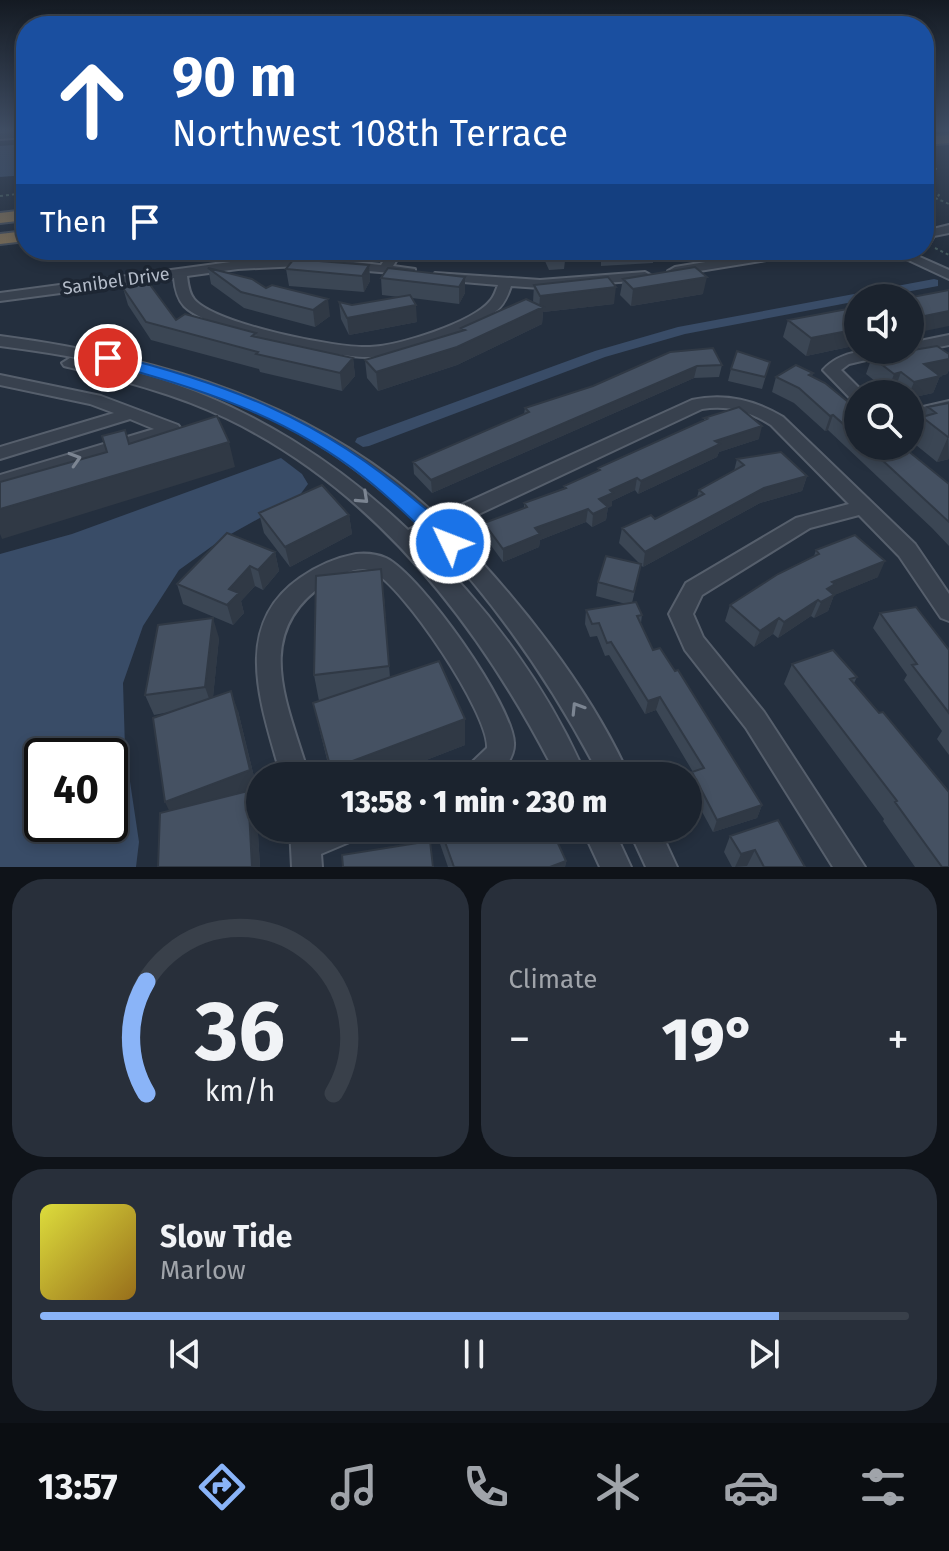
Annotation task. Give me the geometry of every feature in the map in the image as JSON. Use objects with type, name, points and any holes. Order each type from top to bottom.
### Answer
[{"type":"street","points":[[934,253],[949,267]]},
{"type":"street","points":[[385,269],[391,260]]},
{"type":"street","name":"Sanibel Drive","points":[[0,297],[274,262],[385,269],[506,282],[616,280],[741,260]]},
{"type":"street","points":[[915,260],[949,275]]},
{"type":"street","points":[[180,273],[186,298],[201,311],[248,327],[352,353],[395,349],[478,316],[492,307],[506,282]]},
{"type":"street","points":[[924,345],[949,340]]},
{"type":"street","points":[[0,341],[87,354],[150,368],[273,412],[311,445],[454,589],[507,661],[564,762]]},
{"type":"street","points":[[0,353],[75,364],[139,379],[311,445],[372,473],[482,574],[540,648],[607,762]]},
{"type":"street","points":[[844,360],[831,370],[844,383]]},
{"type":"street","points":[[0,380],[95,400],[172,429],[0,482]]},
{"type":"street","points":[[407,539],[698,404],[717,401],[737,403],[758,409],[777,421],[907,550],[949,612]]},
{"type":"street","points":[[924,412],[949,406]]},
{"type":"street","points":[[0,453],[130,414]]},
{"type":"street","points":[[850,867],[755,720],[693,643],[681,614],[694,589],[803,523],[863,507]]},
{"type":"street","points":[[291,762],[267,671],[267,645],[274,619],[291,597],[317,577],[343,565],[364,561],[381,565],[395,575],[460,660],[493,715],[501,744],[494,762]]},
{"type":"street","points":[[604,842],[616,867]]},
{"type":"street","points":[[650,842],[662,867]]},
{"type":"path","points":[[934,190],[939,195],[936,198],[949,204]]},
{"type":"water","points":[[0,170],[16,170],[16,176],[0,177]]},
{"type":"water","points":[[281,458],[302,474],[308,484],[299,496],[222,539],[179,570],[143,626],[123,683],[125,738],[24,738],[24,842],[128,842],[128,768],[139,842],[136,867],[0,867],[0,554],[72,534]]},
{"type":"building","points":[[293,260],[369,265],[362,276],[286,269]]},
{"type":"building","points":[[695,267],[707,277],[633,289],[623,279]]},
{"type":"building","points":[[208,268],[252,279],[266,288],[272,285],[328,299],[313,310],[241,292]]},
{"type":"building","points":[[388,268],[465,277],[459,287],[381,278]]},
{"type":"building","points":[[608,277],[616,287],[540,296],[534,285]]},
{"type":"building","points":[[148,282],[176,320],[185,314],[256,333],[252,336],[353,358],[340,373],[256,354],[258,352],[146,322],[123,288]]},
{"type":"building","points":[[949,290],[949,311],[924,316],[924,295]]},
{"type":"building","points":[[410,295],[416,305],[347,318],[339,302],[352,305]]},
{"type":"building","points":[[526,299],[543,307],[457,347],[376,372],[365,360],[465,330],[461,328]]},
{"type":"building","points":[[844,310],[844,332],[811,338],[788,320]]},
{"type":"building","points":[[937,346],[949,354],[949,359],[924,364],[924,348]]},
{"type":"building","points":[[713,348],[722,365],[697,366],[431,480],[413,462],[529,412],[525,408],[593,386],[670,352]]},
{"type":"building","points":[[737,351],[770,362],[765,377],[731,369]]},
{"type":"building","points":[[881,364],[924,364],[940,376],[911,380],[901,372],[894,374]]},
{"type":"building","points":[[796,365],[813,373],[809,375],[844,399],[844,425],[799,388],[776,377]]},
{"type":"building","points":[[949,403],[949,437],[924,419],[936,413],[928,407]]},
{"type":"building","points":[[739,407],[762,426],[715,441],[720,444],[641,481],[637,478],[610,490],[613,493],[599,499],[608,507],[593,514],[588,509],[535,528],[540,534],[503,549],[484,523],[527,507],[524,503],[566,488],[564,486],[600,470],[598,468],[707,419],[704,418]]},
{"type":"building","points":[[217,416],[229,442],[0,509],[0,482],[107,452],[102,436],[125,430],[129,444]]},
{"type":"building","points":[[781,452],[807,476],[764,488],[645,552],[622,528],[651,515],[655,519],[704,494],[699,490],[744,465],[737,459]]},
{"type":"building","points":[[882,460],[919,460],[949,484],[949,522]]},
{"type":"building","points":[[322,485],[349,515],[285,547],[259,513]]},
{"type":"building","points":[[227,533],[275,552],[258,570],[250,566],[229,589],[239,593],[227,605],[177,584]]},
{"type":"building","points":[[855,535],[885,561],[832,582],[835,584],[827,589],[834,595],[821,602],[818,600],[784,622],[779,618],[760,631],[730,605],[778,574],[819,554],[816,550]]},
{"type":"building","points":[[606,556],[641,564],[634,592],[598,582]]},
{"type":"building","points":[[381,569],[389,666],[314,675],[316,576]]},
{"type":"building","points":[[636,602],[642,615],[637,616],[653,650],[660,648],[675,671],[678,670],[762,805],[717,820],[702,791],[702,762],[660,697],[648,701],[611,642],[607,643],[599,623],[592,624],[586,610]]},
{"type":"building","points":[[916,607],[949,650],[949,713],[912,665],[917,664],[880,613]]},
{"type":"building","points":[[213,618],[205,687],[145,695],[158,625]]},
{"type":"building","points":[[833,650],[857,677],[850,679],[879,713],[883,712],[949,792],[949,867],[942,867],[897,801],[792,664]]},
{"type":"building","points":[[439,661],[465,719],[350,762],[329,762],[313,703]]},
{"type":"building","points":[[231,691],[248,762],[246,772],[165,802],[153,718]]},
{"type":"building","points":[[246,792],[246,842],[251,842],[252,867],[158,867],[160,813]]},
{"type":"building","points":[[778,820],[805,867],[764,867],[755,850],[741,854],[730,836]]},
{"type":"building","points":[[430,842],[433,867],[343,867],[342,855]]},
{"type":"building","points":[[445,842],[557,842],[566,861],[550,867],[454,867]]},
{"type":"waterway","points":[[363,442],[600,354],[683,330],[934,283]]},
{"type":"route","points":[[108,358],[210,387],[273,412],[372,473],[450,543]]}]
